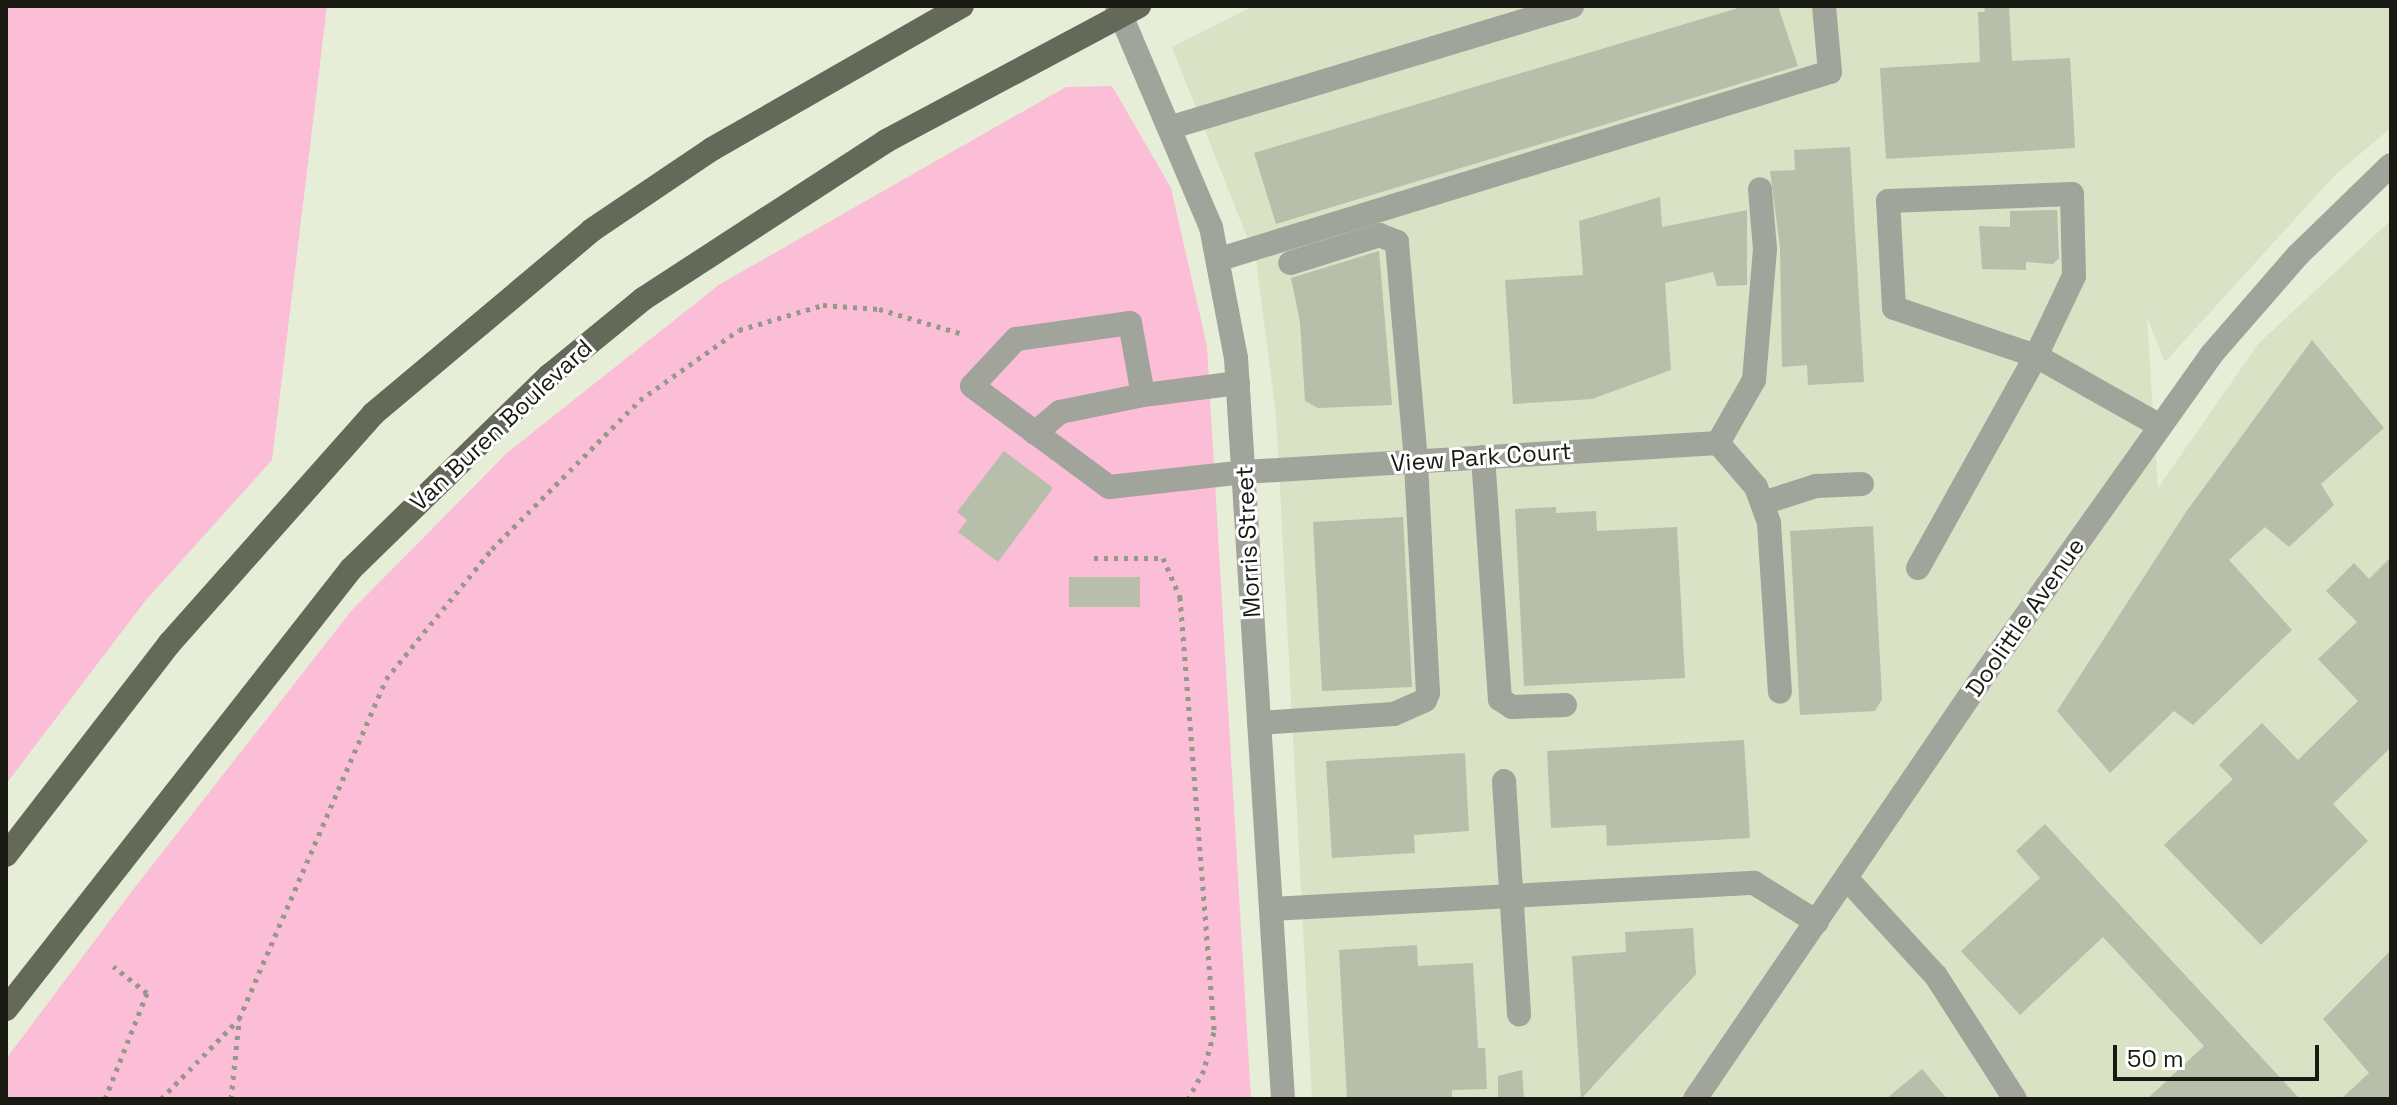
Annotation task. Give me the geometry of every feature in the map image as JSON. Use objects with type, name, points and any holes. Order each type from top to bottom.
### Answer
[{"type":"main road","points":[[6,855],[169,644],[373,414],[592,230],[712,149],[962,6]]},
{"type":"main road","name":"Van Buren Boulevard","points":[[6,1009],[351,569],[549,376],[643,299],[886,141],[1126,9]]},
{"type":"street","points":[[1172,127],[1572,6]]},
{"type":"street","points":[[1220,259],[1830,72],[1824,6]]},
{"type":"street","name":"Morris Street","points":[[1126,9],[1220,259],[1238,383],[1283,1099]]},
{"type":"street","name":"Doolittle Avenue","points":[[1695,1099],[1848,880],[1988,669],[2211,355],[2298,255],[2391,165]]},
{"type":"street","points":[[1760,189],[1765,263],[1754,380],[1718,443],[1742,467],[1763,503],[1773,561],[1780,692]]},
{"type":"street","points":[[1918,568],[2036,356],[2074,276],[2072,194],[1888,201],[1894,308],[2036,356],[2160,426]]},
{"type":"street","points":[[1259,723],[1394,714],[1425,700],[1416,461],[1397,242],[1380,235],[1290,263]]},
{"type":"street","name":"View Park Court","points":[[1143,395],[1130,323],[1016,339],[972,386],[1109,487],[1244,472],[1718,443]]},
{"type":"street","points":[[1035,433],[1060,412],[1143,395],[1238,383]]},
{"type":"street","points":[[1483,457],[1500,699],[1512,707],[1565,705]]},
{"type":"street","points":[[1763,503],[1816,486],[1862,484]]},
{"type":"street","points":[[1504,781],[1519,1015]]},
{"type":"street","points":[[1848,880],[1936,976],[2015,1099]]},
{"type":"street","points":[[1271,909],[1754,883],[1817,922]]},
{"type":"path","points":[[231,1099],[239,1019],[386,679],[492,549],[640,400],[739,330],[823,305],[879,309],[963,334]]},
{"type":"path","points":[[1094,558],[1163,558],[1180,597],[1214,1032],[1204,1070],[1188,1099]]},
{"type":"path","points":[[105,1099],[147,993],[113,966]]},
{"type":"path","points":[[161,1099],[239,1019]]},
{"type":"shaded area","points":[[6,6],[327,6],[272,460],[146,600],[6,784]]},
{"type":"shaded area","points":[[1254,6],[2391,6],[2391,128],[2335,175],[2165,362],[2147,318],[2158,488],[2258,344],[2391,220],[2391,1099],[1312,1099],[1276,415],[1256,260],[1172,47]]},
{"type":"shaded area","points":[[1112,86],[1171,188],[1207,346],[1251,1099],[6,1099],[6,1059],[132,891],[352,610],[508,452],[720,284],[1066,87]]},
{"type":"building","points":[[1745,6],[1778,6],[1798,66],[1276,224],[1254,153]]},
{"type":"building","points":[[1984,6],[2009,6],[2012,61],[2070,58],[2075,148],[1886,159],[1880,68],[1980,62],[1978,12],[1985,12]]},
{"type":"building","points":[[1850,147],[1864,382],[1808,385],[1807,365],[1782,367],[1780,248],[1770,171],[1795,170],[1794,150]]},
{"type":"building","points":[[1660,197],[1662,227],[1747,210],[1747,285],[1717,286],[1713,272],[1665,283],[1671,370],[1592,399],[1513,404],[1505,280],[1583,275],[1579,221]]},
{"type":"building","points":[[2057,210],[2059,258],[2053,264],[2026,262],[2026,270],[1982,269],[1979,226],[2010,227],[2010,211]]},
{"type":"building","points":[[1379,251],[1392,405],[1318,408],[1305,401],[1300,322],[1291,278]]},
{"type":"building","points":[[2312,340],[2384,428],[2321,484],[2334,505],[2289,547],[2265,527],[2229,560],[2292,630],[2193,725],[2174,711],[2110,773],[2057,711],[2186,512]]},
{"type":"building","points":[[1004,451],[1053,488],[998,562],[958,532],[967,520],[957,512]]},
{"type":"building","points":[[1556,507],[1556,513],[1596,511],[1597,531],[1677,527],[1685,678],[1524,686],[1515,509]]},
{"type":"building","points":[[1403,517],[1412,687],[1322,691],[1313,522]]},
{"type":"building","points":[[1873,526],[1882,699],[1875,711],[1800,715],[1790,531]]},
{"type":"building","points":[[2391,557],[2391,747],[2333,804],[2368,841],[2261,945],[2164,845],[2233,779],[2219,765],[2262,723],[2298,760],[2358,701],[2318,659],[2357,622],[2326,591],[2354,563],[2369,579]]},
{"type":"building","points":[[1069,577],[1140,577],[1140,607],[1069,607]]},
{"type":"building","points":[[1744,740],[1750,838],[1607,846],[1606,825],[1551,828],[1547,751]]},
{"type":"building","points":[[1465,753],[1469,831],[1414,835],[1415,853],[1332,858],[1326,761]]},
{"type":"building","points":[[2045,824],[2300,1099],[2147,1099],[2204,1046],[2103,937],[2020,1015],[1961,951],[2040,878],[2016,851]]},
{"type":"building","points":[[1693,928],[1696,974],[1581,1099],[1572,956],[1626,952],[1625,932]]},
{"type":"building","points":[[1417,945],[1418,966],[1473,963],[1478,1048],[1485,1048],[1487,1089],[1452,1090],[1452,1099],[1347,1099],[1339,950]]},
{"type":"building","points":[[2391,950],[2391,1099],[2341,1099],[2369,1073],[2323,1019]]},
{"type":"building","points":[[1922,1069],[1947,1099],[1886,1099]]},
{"type":"building","points":[[1522,1070],[1524,1099],[1498,1099],[1498,1076]]}]
